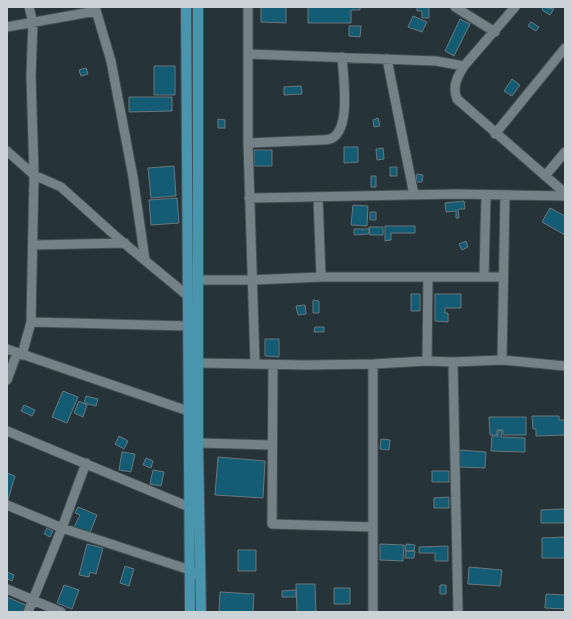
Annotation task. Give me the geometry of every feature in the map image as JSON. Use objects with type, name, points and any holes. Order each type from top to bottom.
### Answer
[{"type":"main road","points":[[186,7],[188,296],[187,411],[189,507],[194,573],[200,612]]},
{"type":"main road","points":[[190,612],[198,515],[198,7]]},
{"type":"street","points":[[7,380],[20,354],[31,322],[34,175],[32,76],[33,23],[29,7]]},
{"type":"street","points":[[248,7],[249,198],[255,363]]},
{"type":"street","points":[[455,7],[495,32]]},
{"type":"street","points":[[516,7],[464,66],[457,77],[455,87],[457,99],[495,134],[565,193]]},
{"type":"street","points":[[7,27],[33,23],[96,9],[111,61],[145,260]]},
{"type":"street","points":[[495,134],[565,48]]},
{"type":"street","points":[[248,54],[436,61],[464,66]]},
{"type":"street","points":[[248,143],[321,140],[330,139],[336,135],[341,128],[344,116],[342,57]]},
{"type":"street","points":[[387,59],[414,195]]},
{"type":"street","points":[[7,151],[34,175],[61,187],[188,296]]},
{"type":"street","points":[[545,176],[565,152]]},
{"type":"street","points":[[249,198],[414,195],[565,196]]},
{"type":"street","points":[[484,277],[486,195]]},
{"type":"street","points":[[502,360],[505,196]]},
{"type":"street","points":[[318,197],[321,277]]},
{"type":"street","points":[[33,245],[125,243]]},
{"type":"street","points":[[198,280],[251,280],[321,277],[504,277]]},
{"type":"street","points":[[427,361],[428,277]]},
{"type":"street","points":[[31,322],[188,326]]},
{"type":"street","points":[[7,349],[198,414]]},
{"type":"street","points":[[198,363],[255,363],[273,365],[502,360],[565,366]]},
{"type":"street","points":[[453,362],[458,612]]},
{"type":"street","points":[[373,364],[374,612]]},
{"type":"street","points":[[273,365],[272,524],[373,527]]},
{"type":"street","points":[[7,431],[189,507],[198,515]]},
{"type":"street","points":[[198,443],[272,445]]},
{"type":"street","points":[[28,612],[62,528],[86,463]]},
{"type":"street","points":[[7,505],[62,528],[194,573]]},
{"type":"street","points":[[7,589],[61,612]]},
{"type":"building","points":[[261,7],[286,7],[286,23],[261,22]]},
{"type":"building","points":[[308,7],[360,7],[360,10],[351,10],[351,23],[308,23]]},
{"type":"building","points":[[417,7],[429,7],[429,18],[422,18],[422,11],[417,11]]},
{"type":"building","points":[[543,7],[554,9],[550,15],[542,10]]},
{"type":"building","points":[[413,16],[427,22],[422,32],[408,27]]},
{"type":"building","points":[[460,19],[470,24],[454,56],[445,51]]},
{"type":"building","points":[[531,22],[539,27],[536,31],[528,26]]},
{"type":"building","points":[[349,26],[361,26],[360,37],[349,36]]},
{"type":"building","points":[[154,66],[175,66],[175,95],[154,95]]},
{"type":"building","points":[[86,68],[88,74],[81,76],[79,70]]},
{"type":"building","points":[[512,79],[520,85],[512,96],[504,91]]},
{"type":"building","points":[[301,86],[302,94],[284,95],[284,87]]},
{"type":"building","points":[[129,97],[172,97],[172,111],[129,112]]},
{"type":"building","points":[[378,118],[380,126],[374,127],[373,120]]},
{"type":"building","points":[[218,119],[225,120],[225,128],[218,128]]},
{"type":"building","points":[[344,147],[358,147],[358,162],[344,163]]},
{"type":"building","points":[[383,148],[384,159],[377,160],[376,149]]},
{"type":"building","points":[[254,150],[272,150],[272,166],[254,166]]},
{"type":"building","points":[[174,166],[176,196],[151,198],[148,168]]},
{"type":"building","points":[[390,167],[397,167],[397,176],[390,176]]},
{"type":"building","points":[[417,174],[423,175],[422,182],[416,182]]},
{"type":"building","points":[[371,176],[376,176],[376,187],[371,187]]},
{"type":"building","points":[[177,198],[179,223],[151,225],[149,200]]},
{"type":"building","points":[[464,201],[465,209],[458,209],[459,218],[456,218],[456,211],[446,212],[445,203]]},
{"type":"building","points":[[353,205],[368,206],[367,226],[351,225]]},
{"type":"building","points":[[550,208],[565,216],[565,235],[542,222]]},
{"type":"building","points":[[370,212],[376,212],[376,220],[370,220]]},
{"type":"building","points":[[385,226],[415,226],[415,233],[391,233],[391,240],[385,241]]},
{"type":"building","points":[[369,227],[383,227],[383,235],[370,235]]},
{"type":"building","points":[[354,229],[369,229],[369,234],[354,235]]},
{"type":"building","points":[[466,241],[468,247],[462,250],[459,244]]},
{"type":"building","points":[[411,294],[420,294],[420,311],[411,311]]},
{"type":"building","points":[[435,294],[461,294],[461,308],[445,308],[445,313],[448,313],[448,322],[435,321]]},
{"type":"building","points":[[313,300],[319,301],[319,313],[313,313]]},
{"type":"building","points":[[305,305],[306,314],[298,315],[296,306]]},
{"type":"building","points":[[315,327],[324,327],[324,332],[314,332]]},
{"type":"building","points":[[265,339],[279,339],[279,357],[265,356]]},
{"type":"building","points":[[63,391],[78,397],[67,423],[52,417]]},
{"type":"building","points":[[86,396],[98,399],[96,406],[84,403]]},
{"type":"building","points":[[79,401],[87,405],[83,417],[74,413]]},
{"type":"building","points":[[24,405],[35,410],[32,416],[21,411]]},
{"type":"building","points":[[532,416],[559,416],[559,420],[565,420],[565,435],[536,436],[536,429],[533,429]]},
{"type":"building","points":[[489,417],[526,417],[526,435],[503,435],[503,430],[497,430],[497,435],[490,435]]},
{"type":"building","points":[[498,430],[502,431],[501,437],[525,438],[525,452],[491,451],[492,436],[498,436]]},
{"type":"building","points":[[119,436],[128,441],[124,449],[115,444]]},
{"type":"building","points":[[381,439],[390,440],[389,450],[380,449]]},
{"type":"building","points":[[460,450],[486,452],[485,468],[459,467]]},
{"type":"building","points":[[122,452],[135,454],[131,472],[119,470]]},
{"type":"building","points":[[218,457],[265,461],[263,498],[215,495]]},
{"type":"building","points":[[146,458],[153,461],[151,468],[143,465]]},
{"type":"building","points":[[153,470],[164,472],[161,486],[150,484]]},
{"type":"building","points":[[432,471],[449,471],[449,482],[432,482]]},
{"type":"building","points":[[7,473],[15,476],[8,500],[7,499]]},
{"type":"building","points":[[449,497],[449,508],[434,508],[434,498]]},
{"type":"building","points":[[78,507],[97,515],[90,533],[74,527],[80,515],[75,513]]},
{"type":"building","points":[[565,509],[565,523],[541,523],[541,510]]},
{"type":"building","points":[[47,528],[53,531],[50,537],[44,534]]},
{"type":"building","points":[[565,537],[565,558],[542,558],[542,538]]},
{"type":"building","points":[[87,544],[103,548],[96,574],[90,572],[89,577],[79,575]]},
{"type":"building","points":[[380,544],[404,545],[403,561],[380,560]]},
{"type":"building","points":[[406,544],[415,545],[414,551],[405,551]]},
{"type":"building","points":[[448,546],[448,561],[435,561],[435,553],[419,553],[419,547]]},
{"type":"building","points":[[238,550],[256,550],[256,571],[238,571]]},
{"type":"building","points":[[406,551],[415,551],[414,558],[405,558]]},
{"type":"building","points":[[125,566],[134,569],[129,586],[120,583]]},
{"type":"building","points":[[469,567],[502,570],[500,586],[468,584]]},
{"type":"building","points":[[7,572],[14,575],[12,581],[7,579]]},
{"type":"building","points":[[296,584],[315,584],[316,612],[297,612]]},
{"type":"building","points":[[64,585],[79,590],[72,609],[57,603]]},
{"type":"building","points":[[440,585],[446,585],[446,594],[440,594]]},
{"type":"building","points":[[334,588],[350,588],[350,604],[334,604]]},
{"type":"building","points":[[296,590],[296,597],[282,597],[282,591]]},
{"type":"building","points":[[220,592],[254,594],[253,612],[219,612]]},
{"type":"building","points":[[546,594],[565,595],[565,609],[545,608]]},
{"type":"building","points":[[7,597],[28,606],[25,612],[7,612]]}]
